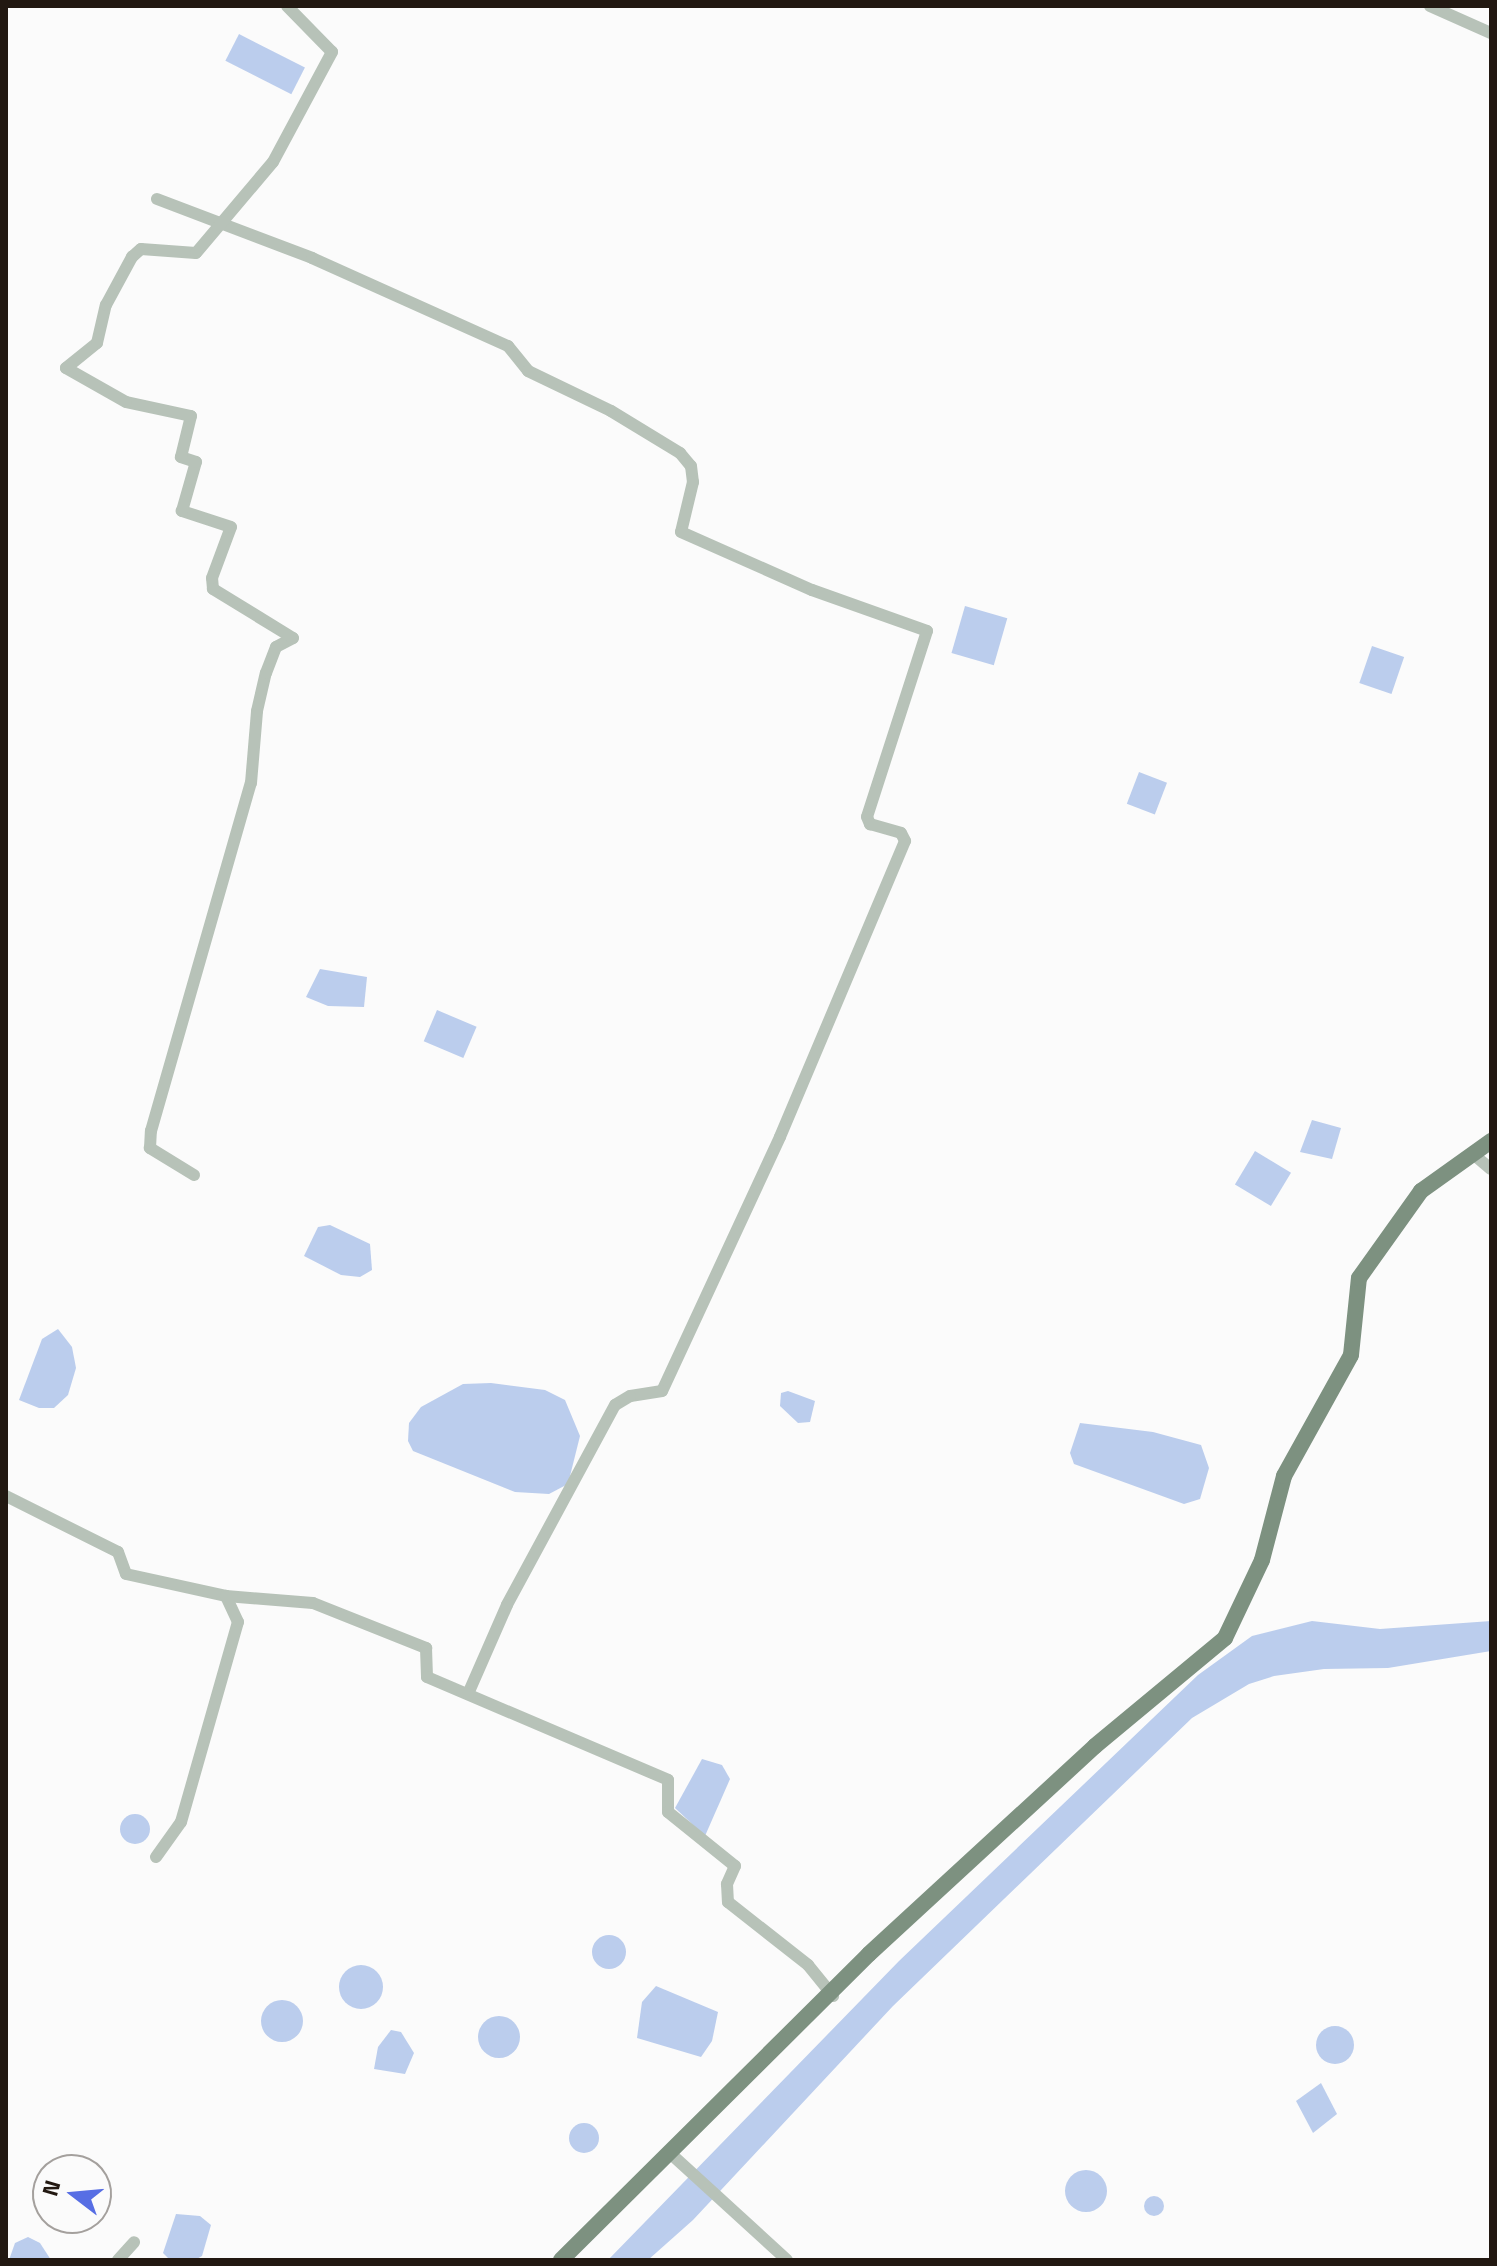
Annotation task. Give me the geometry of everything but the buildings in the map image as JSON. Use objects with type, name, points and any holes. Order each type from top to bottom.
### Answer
[{"type":"main road","points":[[561,2260],[833,1996],[869,1954],[1095,1746],[1225,1638],[1262,1560],[1284,1476],[1351,1355],[1359,1278],[1421,1191],[1491,1141]]},
{"type":"street","points":[[194,1175],[150,1148],[151,1131],[251,783],[257,711],[266,673],[276,647],[293,638],[213,589],[212,578],[231,527],[182,511],[196,462],[181,457],[191,416],[126,402],[66,368],[97,343],[123,267],[141,249],[196,253],[224,225],[273,162],[332,52],[287,6]]},
{"type":"street","points":[[1430,6],[1491,33]]},
{"type":"street","points":[[157,199],[508,346],[528,371],[611,411],[680,453],[691,466],[693,482],[681,532],[812,590],[927,631],[867,817],[870,824],[901,833],[905,841],[780,1137],[662,1391],[630,1396],[615,1405],[507,1605],[468,1694]]},
{"type":"street","points":[[1473,1154],[1491,1169]]},
{"type":"street","points":[[6,1496],[118,1552],[126,1574],[226,1596],[313,1603],[426,1648],[427,1677],[668,1780],[668,1812],[735,1866],[727,1884],[728,1902],[808,1965],[833,1996]]},
{"type":"street","points":[[156,1857],[181,1822],[238,1622],[226,1596]]},
{"type":"street","points":[[671,2154],[787,2260]]},
{"type":"street","points":[[118,2260],[134,2242]]},
{"type":"water","points":[[239,34],[305,68],[291,94],[225,61]]},
{"type":"water","points":[[965,606],[1007,618],[994,665],[951,653]]},
{"type":"water","points":[[1372,646],[1404,657],[1391,694],[1359,683]]},
{"type":"water","points":[[1139,772],[1167,783],[1155,814],[1127,804]]},
{"type":"water","points":[[320,969],[367,977],[364,1007],[328,1006],[306,997]]},
{"type":"water","points":[[437,1010],[477,1027],[463,1058],[424,1041]]},
{"type":"water","points":[[1312,1120],[1341,1128],[1332,1159],[1300,1152]]},
{"type":"water","points":[[1255,1151],[1291,1173],[1271,1206],[1235,1184]]},
{"type":"water","points":[[330,1225],[370,1244],[372,1270],[360,1277],[341,1275],[304,1256],[318,1227]]},
{"type":"water","points":[[58,1329],[72,1347],[76,1368],[68,1395],[54,1408],[39,1408],[19,1400],[42,1339]]},
{"type":"water","points":[[491,1383],[545,1390],[565,1400],[580,1436],[568,1484],[549,1494],[515,1492],[413,1451],[408,1441],[409,1423],[421,1407],[463,1384]]},
{"type":"water","points":[[788,1391],[815,1401],[810,1422],[798,1423],[780,1406],[781,1393]]},
{"type":"water","points":[[1080,1423],[1153,1432],[1201,1445],[1209,1468],[1200,1499],[1184,1504],[1074,1464],[1070,1453]]},
{"type":"water","points":[[1312,1621],[1380,1629],[1491,1621],[1491,1651],[1388,1668],[1324,1669],[1274,1676],[1249,1684],[1192,1718],[893,2006],[693,2220],[648,2260],[608,2260],[899,1961],[1198,1675],[1252,1636]]},
{"type":"water","points":[[702,1759],[722,1765],[730,1779],[705,1836],[675,1808]]},
{"type":"water","points":[[135,1814],[141,1815],[149,1823],[149,1835],[141,1843],[135,1844],[129,1843],[121,1835],[120,1829],[121,1823],[129,1815]]},
{"type":"water","points":[[609,1935],[621,1940],[626,1952],[621,1964],[609,1969],[597,1964],[592,1952],[597,1940]]},
{"type":"water","points":[[361,1965],[377,1971],[383,1987],[377,2003],[361,2009],[345,2003],[339,1987],[345,1971]]},
{"type":"water","points":[[656,1986],[718,2012],[712,2041],[701,2057],[637,2038],[642,2002]]},
{"type":"water","points":[[282,2000],[297,2006],[303,2021],[297,2036],[282,2042],[267,2036],[261,2021],[267,2006]]},
{"type":"water","points":[[499,2016],[514,2022],[520,2037],[514,2052],[499,2058],[484,2052],[478,2037],[484,2022]]},
{"type":"water","points":[[1335,2026],[1348,2032],[1354,2045],[1348,2058],[1335,2064],[1322,2058],[1316,2045],[1322,2032]]},
{"type":"water","points":[[391,2030],[401,2032],[414,2053],[405,2074],[374,2069],[378,2047]]},
{"type":"water","points":[[1321,2083],[1337,2114],[1313,2133],[1296,2101]]},
{"type":"water","points":[[584,2123],[595,2127],[599,2138],[595,2149],[584,2153],[573,2149],[569,2138],[573,2127]]},
{"type":"water","points":[[1086,2170],[1101,2176],[1107,2191],[1101,2206],[1086,2212],[1071,2206],[1065,2191],[1071,2176]]},
{"type":"water","points":[[1150,2196],[1158,2196],[1164,2206],[1158,2216],[1150,2216],[1144,2210],[1144,2202]]},
{"type":"water","points":[[176,2214],[200,2216],[211,2225],[202,2256],[195,2260],[170,2260],[163,2253]]},
{"type":"water","points":[[28,2237],[40,2243],[51,2260],[9,2260],[15,2243]]}]
